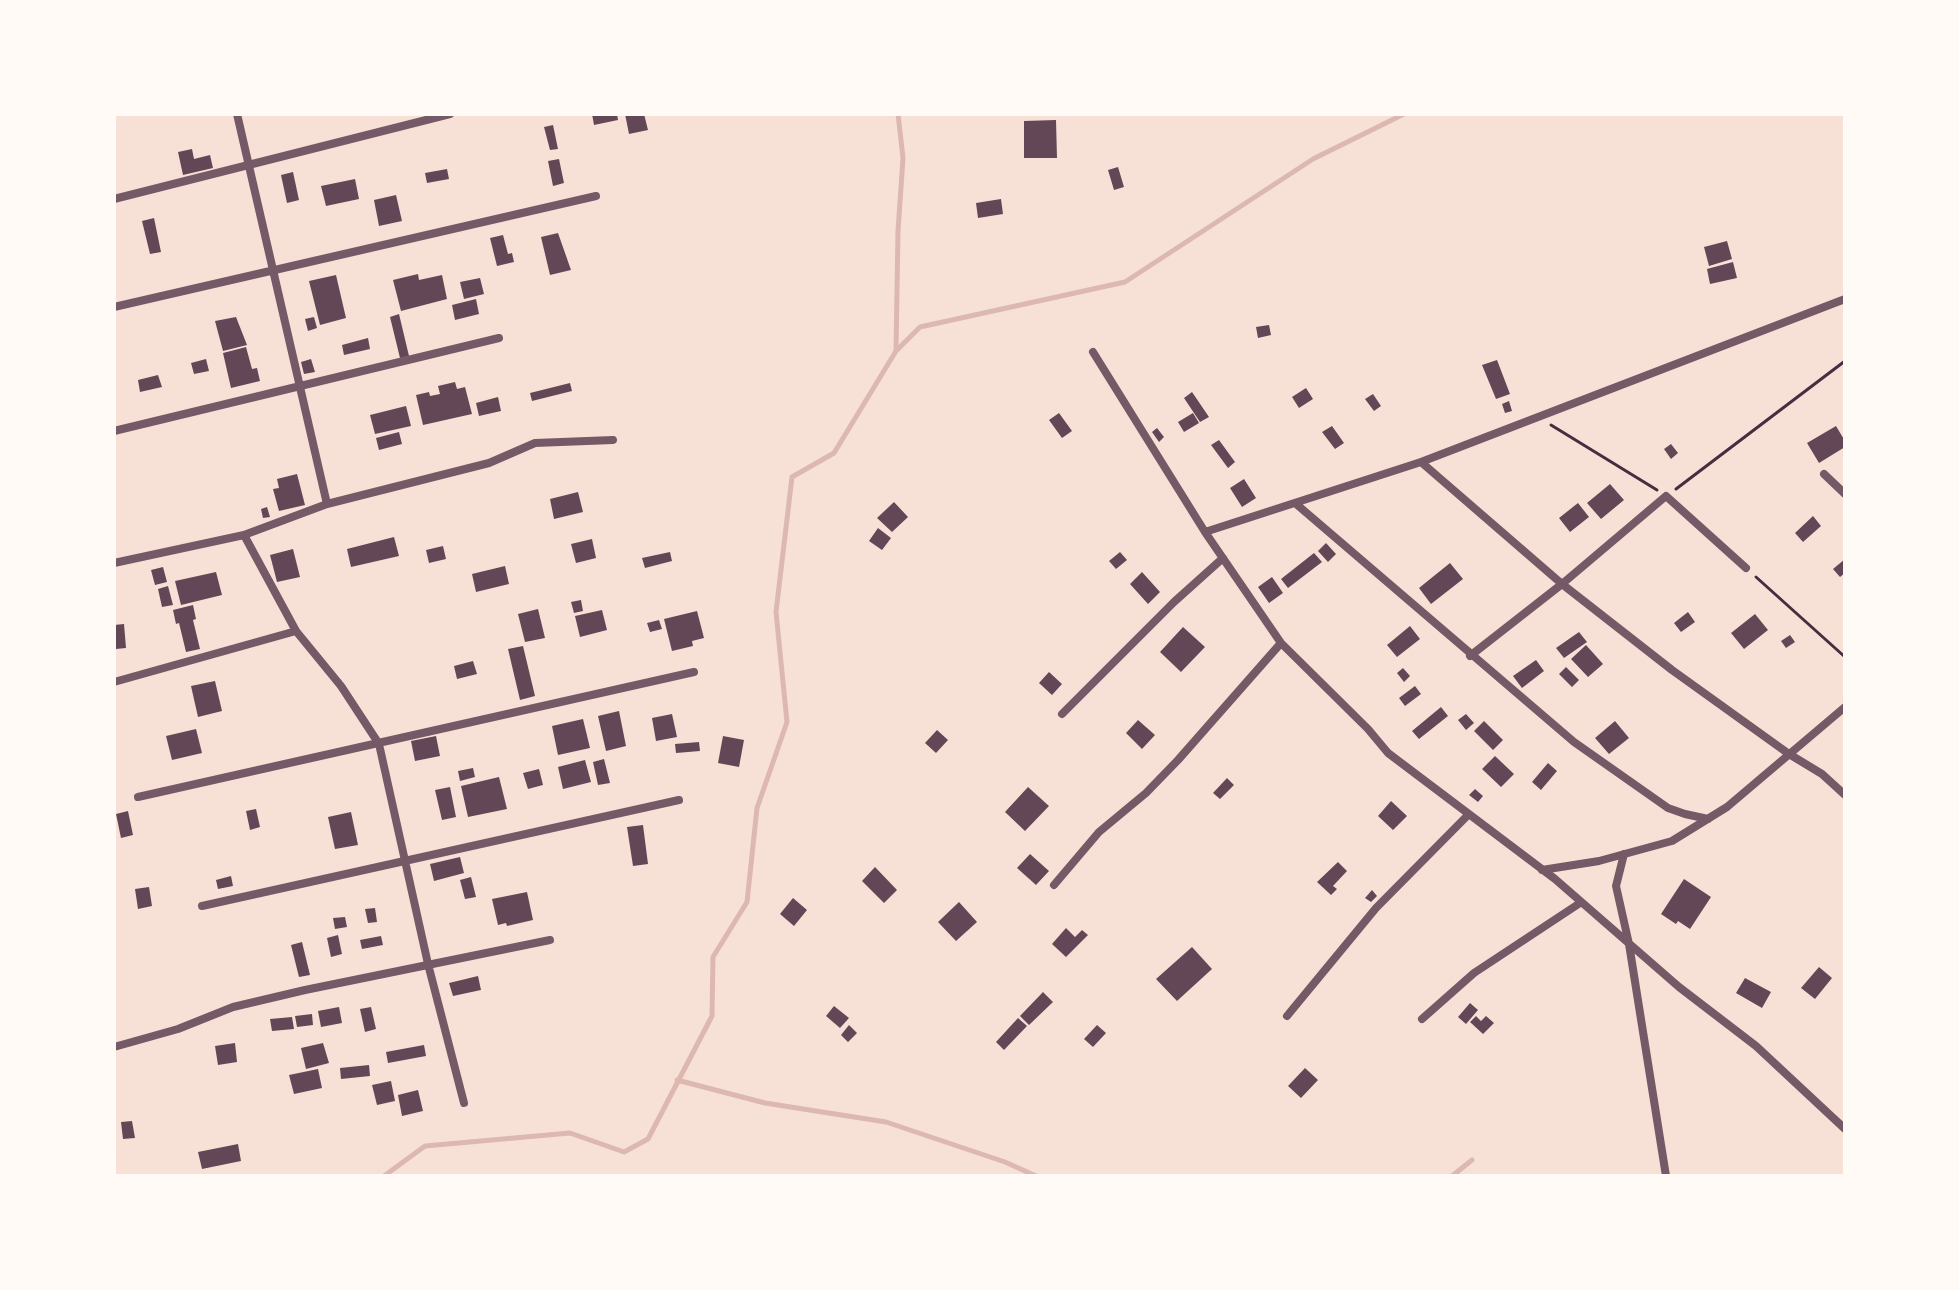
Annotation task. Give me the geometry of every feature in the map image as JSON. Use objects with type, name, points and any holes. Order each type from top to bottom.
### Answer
[{"type":"street","points":[[237,114],[327,504]]},
{"type":"street","points":[[114,199],[450,114]]},
{"type":"street","points":[[114,307],[596,196]]},
{"type":"street","points":[[1205,532],[1421,462],[1845,299]]},
{"type":"street","points":[[114,431],[499,338]]},
{"type":"street","points":[[1093,352],[1205,532],[1281,643],[1388,753],[1542,870],[1756,1046],[1845,1129]]},
{"type":"street","points":[[114,563],[244,535],[327,504],[489,463],[535,443],[613,440]]},
{"type":"street","points":[[1421,462],[1562,584],[1672,670],[1822,774],[1845,795]]},
{"type":"street","points":[[1824,474],[1845,494]]},
{"type":"street","points":[[1470,656],[1562,584],[1666,496],[1746,568]]},
{"type":"street","points":[[1295,503],[1574,742],[1668,808],[1708,819]]},
{"type":"street","points":[[244,535],[296,631],[341,686],[379,744],[428,964],[464,1103]]},
{"type":"street","points":[[1062,714],[1174,602],[1223,558]]},
{"type":"street","points":[[114,682],[296,631]]},
{"type":"street","points":[[1054,885],[1099,832],[1146,793],[1178,760],[1281,643]]},
{"type":"street","points":[[138,797],[694,672]]},
{"type":"street","points":[[1542,870],[1672,841],[1727,807],[1845,707]]},
{"type":"street","points":[[202,906],[679,800]]},
{"type":"street","points":[[1287,1016],[1376,908],[1469,814]]},
{"type":"street","points":[[1624,854],[1616,886],[1629,944],[1666,1176]]},
{"type":"street","points":[[1422,1019],[1474,973],[1580,903]]},
{"type":"street","points":[[114,1047],[178,1029],[233,1007],[550,940]]},
{"type":"path","points":[[1536,417],[1666,496],[1845,361]]},
{"type":"path","points":[[1746,568],[1845,657]]},
{"type":"building","points":[[592,114],[617,114],[618,120],[594,125]]},
{"type":"building","points":[[625,114],[644,114],[648,130],[629,134]]},
{"type":"building","points":[[1056,120],[1057,158],[1024,158],[1024,121]]},
{"type":"building","points":[[553,125],[558,149],[550,150],[544,127]]},
{"type":"building","points":[[192,149],[194,159],[210,155],[213,168],[183,175],[178,152]]},
{"type":"building","points":[[559,159],[564,183],[553,186],[548,161]]},
{"type":"building","points":[[1118,167],[1124,187],[1114,190],[1108,170]]},
{"type":"building","points":[[447,169],[449,179],[427,183],[425,173]]},
{"type":"building","points":[[293,172],[299,200],[287,203],[281,175]]},
{"type":"building","points":[[355,179],[359,199],[326,206],[321,186]]},
{"type":"building","points":[[396,195],[402,221],[379,226],[374,200]]},
{"type":"building","points":[[1001,199],[1003,214],[978,218],[976,203]]},
{"type":"building","points":[[154,218],[161,252],[150,254],[142,221]]},
{"type":"building","points":[[558,233],[571,270],[550,275],[541,237]]},
{"type":"building","points":[[503,235],[508,254],[512,253],[514,262],[497,266],[490,238]]},
{"type":"building","points":[[1727,241],[1732,259],[1709,266],[1704,247]]},
{"type":"building","points":[[1733,262],[1737,278],[1710,284],[1707,269]]},
{"type":"building","points":[[418,274],[419,280],[442,275],[447,299],[401,311],[393,280]]},
{"type":"building","points":[[336,275],[346,318],[320,325],[309,281]]},
{"type":"building","points":[[480,278],[484,294],[464,299],[460,282]]},
{"type":"building","points":[[476,299],[479,314],[455,320],[452,305]]},
{"type":"building","points":[[399,314],[409,356],[400,358],[390,317]]},
{"type":"building","points":[[236,317],[247,345],[223,351],[215,321]]},
{"type":"building","points":[[314,317],[317,328],[308,331],[305,319]]},
{"type":"building","points":[[1269,325],[1271,335],[1258,338],[1256,327]]},
{"type":"building","points":[[368,338],[370,349],[344,355],[342,345]]},
{"type":"building","points":[[246,347],[252,369],[257,368],[260,381],[231,388],[223,353]]},
{"type":"building","points":[[206,359],[209,371],[194,374],[191,363]]},
{"type":"building","points":[[311,359],[315,372],[304,374],[301,362]]},
{"type":"building","points":[[1497,360],[1510,394],[1496,399],[1482,365]]},
{"type":"building","points":[[158,375],[162,387],[140,392],[138,380]]},
{"type":"building","points":[[455,382],[457,389],[465,387],[472,414],[423,425],[416,395],[429,392],[430,396],[440,394],[438,386]]},
{"type":"building","points":[[570,383],[572,391],[532,401],[530,393]]},
{"type":"building","points":[[1306,388],[1313,399],[1299,408],[1292,397]]},
{"type":"building","points":[[1192,392],[1209,417],[1200,422],[1184,398]]},
{"type":"building","points":[[1373,394],[1381,406],[1374,411],[1365,399]]},
{"type":"building","points":[[498,397],[501,411],[479,416],[476,403]]},
{"type":"building","points":[[1509,401],[1512,411],[1505,413],[1502,404]]},
{"type":"building","points":[[406,406],[411,426],[375,434],[370,415]]},
{"type":"building","points":[[1059,413],[1072,431],[1062,438],[1049,420]]},
{"type":"building","points":[[1193,413],[1199,423],[1184,432],[1178,422]]},
{"type":"building","points":[[1332,426],[1344,443],[1335,449],[1322,432]]},
{"type":"building","points":[[1836,426],[1845,447],[1819,463],[1807,443]]},
{"type":"building","points":[[1157,428],[1164,437],[1159,442],[1152,432]]},
{"type":"building","points":[[399,432],[402,444],[379,450],[376,438]]},
{"type":"building","points":[[1219,440],[1235,462],[1228,468],[1211,445]]},
{"type":"building","points":[[1671,444],[1678,453],[1671,459],[1664,449]]},
{"type":"building","points":[[297,474],[305,505],[279,511],[273,489],[279,488],[277,479]]},
{"type":"building","points":[[1244,479],[1256,498],[1242,507],[1230,488]]},
{"type":"building","points":[[1610,484],[1624,500],[1601,519],[1587,503]]},
{"type":"building","points":[[578,492],[583,512],[554,519],[550,499]]},
{"type":"building","points":[[894,502],[908,517],[892,532],[877,518]]},
{"type":"building","points":[[1578,503],[1589,517],[1570,532],[1559,518]]},
{"type":"building","points":[[267,507],[270,517],[263,518],[261,509]]},
{"type":"building","points":[[1813,516],[1821,526],[1803,542],[1795,533]]},
{"type":"building","points":[[878,528],[891,538],[882,550],[869,541]]},
{"type":"building","points":[[394,537],[399,556],[351,567],[347,549]]},
{"type":"building","points":[[592,539],[596,558],[576,563],[571,544]]},
{"type":"building","points":[[1326,543],[1336,554],[1328,562],[1318,551]]},
{"type":"building","points":[[443,546],[446,559],[429,563],[426,550]]},
{"type":"building","points":[[293,549],[300,577],[277,582],[270,555]]},
{"type":"building","points":[[670,552],[672,561],[645,568],[642,558]]},
{"type":"building","points":[[1120,552],[1127,560],[1116,569],[1109,561]]},
{"type":"building","points":[[1314,553],[1322,562],[1288,588],[1281,579]]},
{"type":"building","points":[[1845,559],[1845,573],[1840,577],[1833,569]]},
{"type":"building","points":[[1450,563],[1463,579],[1431,604],[1419,588]]},
{"type":"building","points":[[505,566],[509,584],[476,592],[472,574]]},
{"type":"building","points":[[163,567],[167,582],[155,585],[151,570]]},
{"type":"building","points":[[216,572],[222,595],[181,605],[175,581]]},
{"type":"building","points":[[1142,572],[1160,592],[1148,604],[1130,584]]},
{"type":"building","points":[[1272,577],[1283,593],[1269,603],[1258,587]]},
{"type":"building","points":[[168,586],[173,605],[162,607],[158,589]]},
{"type":"building","points":[[581,600],[583,611],[574,613],[571,602]]},
{"type":"building","points":[[193,605],[200,649],[186,652],[173,610]]},
{"type":"building","points":[[538,609],[545,638],[525,642],[518,614]]},
{"type":"building","points":[[602,610],[607,630],[580,637],[575,616]]},
{"type":"building","points":[[697,611],[704,638],[692,641],[693,646],[672,651],[664,619]]},
{"type":"building","points":[[1688,612],[1695,622],[1681,632],[1674,623]]},
{"type":"building","points":[[1755,614],[1768,630],[1744,649],[1731,633]]},
{"type":"building","points":[[659,620],[662,629],[650,632],[647,623]]},
{"type":"building","points":[[124,624],[126,648],[116,649],[114,625]]},
{"type":"building","points":[[1410,626],[1420,639],[1397,657],[1387,645]]},
{"type":"building","points":[[1183,627],[1205,647],[1181,672],[1160,652]]},
{"type":"building","points":[[1579,632],[1587,642],[1564,658],[1556,648]]},
{"type":"building","points":[[1790,635],[1795,642],[1786,648],[1781,641]]},
{"type":"building","points":[[1586,645],[1603,664],[1588,677],[1571,659]]},
{"type":"building","points":[[523,646],[535,696],[520,700],[508,649]]},
{"type":"building","points":[[1536,660],[1544,671],[1522,688],[1513,676]]},
{"type":"building","points":[[473,661],[477,674],[457,679],[454,666]]},
{"type":"building","points":[[1566,667],[1579,680],[1572,687],[1559,674]]},
{"type":"building","points":[[1403,668],[1410,676],[1404,682],[1397,673]]},
{"type":"building","points":[[1049,672],[1062,684],[1052,695],[1039,683]]},
{"type":"building","points":[[215,681],[222,711],[198,717],[191,686]]},
{"type":"building","points":[[1415,686],[1421,694],[1405,706],[1399,698]]},
{"type":"building","points":[[1441,707],[1448,716],[1419,739],[1412,731]]},
{"type":"building","points":[[619,711],[626,746],[606,751],[598,716]]},
{"type":"building","points":[[672,714],[677,737],[656,741],[652,718]]},
{"type":"building","points":[[1466,714],[1474,723],[1466,730],[1458,720]]},
{"type":"building","points":[[583,719],[590,748],[558,755],[552,726]]},
{"type":"building","points":[[1138,720],[1155,735],[1142,749],[1126,733]]},
{"type":"building","points":[[1484,721],[1503,740],[1493,750],[1474,731]]},
{"type":"building","points":[[1615,721],[1629,738],[1609,754],[1595,738]]},
{"type":"building","points":[[196,729],[202,753],[172,760],[166,736]]},
{"type":"building","points":[[937,730],[948,740],[936,753],[925,743]]},
{"type":"building","points":[[436,736],[440,756],[415,761],[411,741]]},
{"type":"building","points":[[723,736],[744,740],[739,767],[718,763]]},
{"type":"building","points":[[699,742],[700,751],[676,753],[675,744]]},
{"type":"building","points":[[1495,756],[1514,774],[1501,787],[1482,769]]},
{"type":"building","points":[[604,759],[610,783],[598,785],[593,762]]},
{"type":"building","points":[[585,760],[591,782],[563,789],[558,767]]},
{"type":"building","points":[[1548,763],[1557,771],[1541,790],[1532,782]]},
{"type":"building","points":[[473,768],[475,777],[460,781],[458,771]]},
{"type":"building","points":[[539,769],[543,785],[528,789],[523,773]]},
{"type":"building","points":[[499,777],[507,809],[468,817],[461,786]]},
{"type":"building","points":[[1227,778],[1234,785],[1220,799],[1213,793]]},
{"type":"building","points":[[450,787],[456,817],[442,820],[435,790]]},
{"type":"building","points":[[1028,787],[1049,806],[1025,831],[1005,812]]},
{"type":"building","points":[[1475,789],[1483,796],[1478,802],[1469,795]]},
{"type":"building","points":[[1391,801],[1407,816],[1393,830],[1378,816]]},
{"type":"building","points":[[256,809],[260,827],[250,830],[246,811]]},
{"type":"building","points":[[128,811],[133,835],[121,838],[116,814]]},
{"type":"building","points":[[351,812],[358,845],[335,849],[328,817]]},
{"type":"building","points":[[643,825],[648,864],[633,866],[627,827]]},
{"type":"building","points":[[1030,854],[1049,871],[1036,885],[1017,868]]},
{"type":"building","points":[[460,857],[464,873],[434,881],[430,864]]},
{"type":"building","points":[[1338,862],[1347,871],[1333,886],[1337,889],[1331,895],[1317,882]]},
{"type":"building","points":[[875,867],[897,890],[884,903],[862,881]]},
{"type":"building","points":[[231,876],[233,886],[218,889],[216,880]]},
{"type":"building","points":[[471,877],[476,897],[465,899],[460,880]]},
{"type":"building","points":[[1684,879],[1711,897],[1690,929],[1661,914]]},
{"type":"building","points":[[149,887],[152,906],[138,909],[135,889]]},
{"type":"building","points":[[1372,890],[1377,896],[1371,902],[1365,898]]},
{"type":"building","points":[[527,892],[533,920],[498,925],[492,899]]},
{"type":"building","points":[[793,898],[807,910],[794,926],[780,914]]},
{"type":"building","points":[[959,902],[977,922],[956,941],[938,922]]},
{"type":"building","points":[[375,908],[377,922],[368,923],[365,909]]},
{"type":"building","points":[[345,917],[347,927],[335,929],[333,918]]},
{"type":"building","points":[[1066,928],[1075,937],[1082,930],[1088,935],[1066,957],[1052,944]]},
{"type":"building","points":[[338,935],[342,954],[331,957],[327,938]]},
{"type":"building","points":[[381,936],[383,945],[362,949],[360,940]]},
{"type":"building","points":[[302,942],[310,975],[299,977],[291,945]]},
{"type":"building","points":[[1192,947],[1212,969],[1177,1001],[1156,979]]},
{"type":"building","points":[[1819,967],[1832,978],[1815,999],[1801,988]]},
{"type":"building","points":[[478,976],[481,990],[453,996],[449,983]]},
{"type":"building","points":[[1745,978],[1771,992],[1762,1008],[1736,993]]},
{"type":"building","points":[[1043,992],[1053,1002],[1029,1025],[1020,1016]]},
{"type":"building","points":[[1470,1003],[1478,1010],[1466,1024],[1458,1017]]},
{"type":"building","points":[[834,1006],[849,1018],[840,1028],[826,1016]]},
{"type":"building","points":[[339,1007],[342,1023],[321,1027],[318,1011]]},
{"type":"building","points":[[371,1007],[376,1029],[365,1032],[360,1009]]},
{"type":"building","points":[[312,1014],[313,1025],[297,1027],[295,1016]]},
{"type":"building","points":[[1476,1016],[1481,1021],[1486,1016],[1494,1023],[1483,1034],[1470,1022]]},
{"type":"building","points":[[292,1017],[294,1029],[272,1031],[270,1019]]},
{"type":"building","points":[[1018,1018],[1027,1026],[1004,1050],[996,1042]]},
{"type":"building","points":[[849,1025],[857,1033],[848,1042],[841,1035]]},
{"type":"building","points":[[1097,1025],[1106,1033],[1093,1047],[1084,1039]]},
{"type":"building","points":[[235,1043],[237,1062],[218,1065],[215,1046]]},
{"type":"building","points":[[323,1043],[329,1063],[306,1069],[301,1048]]},
{"type":"building","points":[[424,1045],[426,1056],[388,1063],[386,1052]]},
{"type":"building","points":[[369,1065],[370,1076],[341,1079],[340,1068]]},
{"type":"building","points":[[1305,1068],[1318,1080],[1301,1098],[1288,1086]]},
{"type":"building","points":[[318,1069],[322,1088],[294,1094],[289,1075]]},
{"type":"building","points":[[391,1081],[395,1101],[377,1105],[372,1085]]},
{"type":"building","points":[[418,1090],[423,1111],[402,1116],[398,1095]]},
{"type":"building","points":[[132,1121],[135,1138],[123,1139],[121,1122]]},
{"type":"building","points":[[238,1144],[241,1161],[202,1169],[198,1152]]},
{"type":"waterway","points":[[896,351],[903,158],[898,114]]},
{"type":"waterway","points":[[384,1176],[425,1146],[570,1133],[624,1152],[648,1139],[712,1016],[713,957],[747,902],[757,808],[787,722],[776,612],[792,477],[834,453],[896,351],[920,327],[1125,282],[1313,159],[1404,114]]},
{"type":"waterway","points":[[677,1080],[765,1103],[886,1122],[1005,1162],[1036,1176]]},
{"type":"waterway","points":[[1452,1176],[1472,1160]]}]
